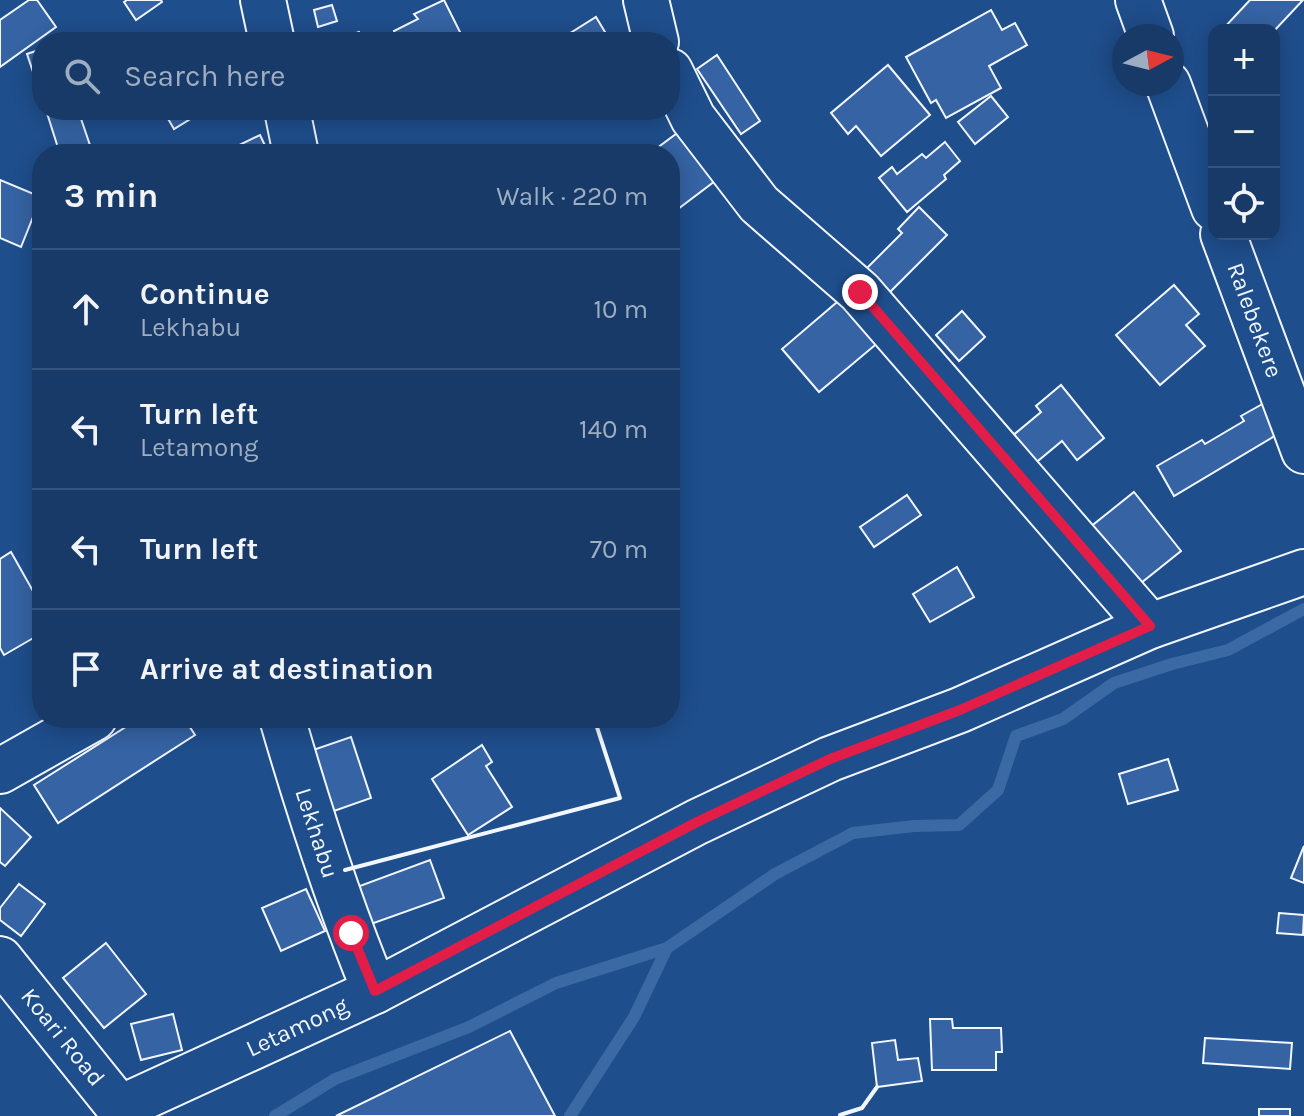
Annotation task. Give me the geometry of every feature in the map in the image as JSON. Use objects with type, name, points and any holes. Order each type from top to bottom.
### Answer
[{"type":"street","points":[[263,0],[270,32]]},
{"type":"street","points":[[646,0],[654,32]]},
{"type":"street","points":[[1138,0],[1147,24]]},
{"type":"street","points":[[680,91],[693,118],[759,204],[860,292],[1150,626]]},
{"type":"street","points":[[1172,96],[1208,192]]},
{"type":"street","points":[[289,120],[294,144]]},
{"type":"street","name":"Ralebekere","points":[[1225,240],[1304,451]]},
{"type":"street","name":"Letamong","points":[[123,1112],[375,991],[697,822],[830,759],[960,710],[1150,626],[1304,572]]},
{"type":"street","points":[[0,771],[76,728]]},
{"type":"street","name":"Lekhabu","points":[[285,728],[320,845],[375,991]]},
{"type":"street","name":"Koari Road","points":[[0,959],[123,1112]]},
{"type":"building","points":[[29,0],[37,0],[56,27],[49,32],[32,32],[32,44],[0,67],[0,20]]},
{"type":"building","points":[[444,0],[460,32],[394,32],[418,19],[414,14]]},
{"type":"building","points":[[1250,0],[1303,0],[1280,25],[1228,24]]},
{"type":"building","points":[[124,2],[162,2],[136,20]]},
{"type":"building","points":[[332,5],[337,21],[318,27],[314,10]]},
{"type":"building","points":[[991,10],[1002,30],[1015,23],[1027,45],[989,66],[1001,88],[946,118],[936,100],[931,103],[906,57]]},
{"type":"building","points":[[596,17],[605,32],[572,32]]},
{"type":"building","points":[[32,52],[32,69],[27,54]]},
{"type":"building","points":[[717,55],[760,121],[741,134],[697,69]]},
{"type":"building","points":[[888,65],[930,115],[881,156],[856,126],[848,134],[831,113]]},
{"type":"building","points":[[991,96],[1008,117],[975,144],[958,122]]},
{"type":"building","points":[[49,120],[81,120],[90,144],[57,144]]},
{"type":"building","points":[[169,120],[189,120],[174,129]]},
{"type":"building","points":[[684,128],[719,178],[680,207],[680,144],[662,144]]},
{"type":"building","points":[[260,135],[264,144],[241,144]]},
{"type":"building","points":[[945,142],[960,161],[944,175],[946,179],[907,212],[879,178],[892,167],[897,174],[922,154],[926,158]]},
{"type":"building","points":[[0,180],[32,193],[32,220],[21,247],[0,238]]},
{"type":"building","points":[[919,207],[947,235],[889,293],[865,270],[902,233],[898,229]]},
{"type":"building","points":[[1174,285],[1199,314],[1186,325],[1205,346],[1160,385],[1116,335]]},
{"type":"building","points":[[843,297],[880,341],[819,392],[782,349]]},
{"type":"building","points":[[962,311],[985,337],[959,361],[936,335]]},
{"type":"building","points":[[1061,385],[1104,438],[1077,460],[1062,441],[1033,465],[1011,437],[1041,412],[1036,406]]},
{"type":"building","points":[[1266,402],[1283,431],[1174,496],[1157,466],[1202,440],[1205,444],[1244,421],[1241,416]]},
{"type":"building","points":[[1134,492],[1181,551],[1131,591],[1084,532]]},
{"type":"building","points":[[907,495],[921,515],[874,547],[860,527]]},
{"type":"building","points":[[11,552],[32,589],[32,639],[4,655],[0,648],[0,559]]},
{"type":"building","points":[[957,567],[974,597],[930,622],[913,594]]},
{"type":"building","points":[[124,728],[190,728],[195,735],[58,823],[34,785]]},
{"type":"building","points":[[351,737],[371,798],[334,811],[313,750]]},
{"type":"building","points":[[482,745],[492,762],[486,766],[512,807],[468,835],[432,779]]},
{"type":"building","points":[[1168,759],[1178,790],[1128,804],[1119,774]]},
{"type":"building","points":[[0,808],[31,837],[5,866],[0,862]]},
{"type":"building","points":[[1304,846],[1304,883],[1291,878]]},
{"type":"building","points":[[430,860],[444,898],[371,924],[357,887]]},
{"type":"building","points":[[19,884],[45,904],[21,936],[0,920],[0,908]]},
{"type":"building","points":[[306,889],[325,931],[281,951],[262,908]]},
{"type":"building","points":[[1279,913],[1304,915],[1303,935],[1277,933]]},
{"type":"building","points":[[106,943],[146,994],[104,1028],[63,978]]},
{"type":"building","points":[[173,1014],[182,1050],[141,1060],[131,1024]]},
{"type":"building","points":[[930,1019],[952,1019],[953,1028],[1001,1028],[1002,1052],[996,1052],[996,1070],[932,1070]]},
{"type":"building","points":[[510,1031],[555,1116],[336,1116]]},
{"type":"building","points":[[1205,1038],[1292,1043],[1290,1069],[1203,1063]]},
{"type":"building","points":[[895,1040],[898,1060],[918,1058],[922,1081],[877,1087],[872,1043]]},
{"type":"building","points":[[1259,1109],[1290,1109],[1290,1116],[1259,1116]]},
{"type":"waterway","points":[[275,1116],[335,1079],[469,1027],[556,983],[667,948],[775,874],[853,833],[959,825],[998,790],[1016,736],[1063,719],[1114,683],[1228,650],[1304,609]]},
{"type":"waterway","points":[[570,1116],[634,1017],[667,948]]},
{"type":"wall","points":[[345,870],[620,798],[597,728]]},
{"type":"wall","points":[[840,1115],[862,1108],[877,1087]]},
{"type":"route","points":[[351,933],[375,991],[697,822],[830,759],[960,710],[1150,626],[860,292]]}]
